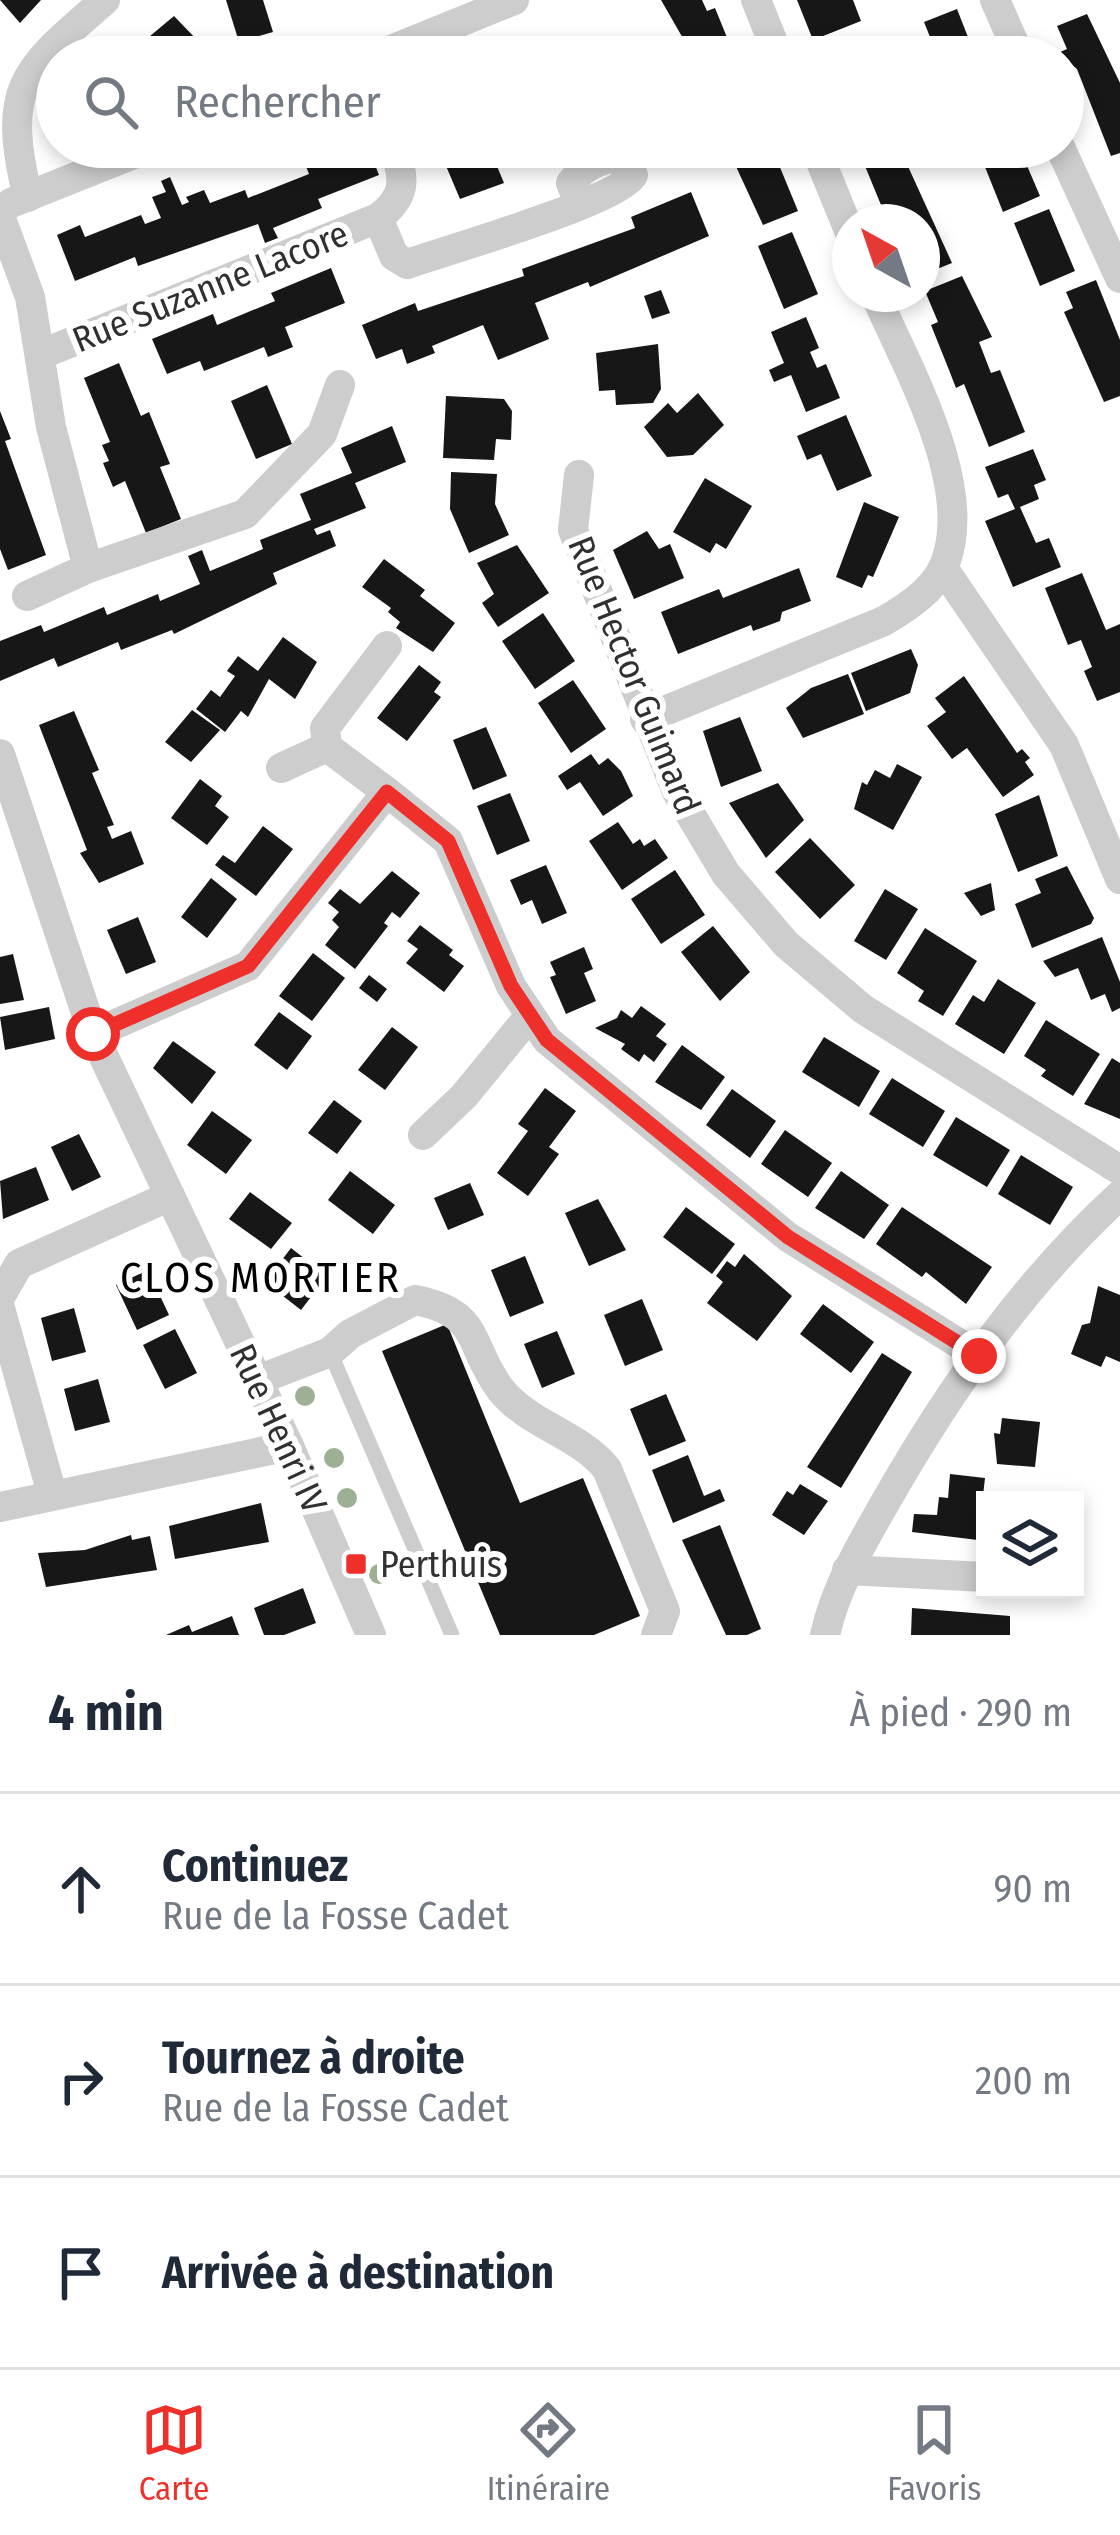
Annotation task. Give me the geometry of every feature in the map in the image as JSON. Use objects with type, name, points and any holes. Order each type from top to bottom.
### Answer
[{"type":"street","points":[[63,36],[105,0]]},
{"type":"street","points":[[426,36],[514,0]]},
{"type":"street","points":[[756,0],[771,36]]},
{"type":"street","points":[[995,0],[1011,36]]},
{"type":"street","points":[[36,61],[11,94],[9,207],[42,354],[50,427],[88,568]]},
{"type":"street","points":[[9,207],[101,168]]},
{"type":"street","name":"Rue Suzanne Lacore","points":[[42,354],[378,218],[397,203],[405,182],[401,168]]},
{"type":"street","points":[[824,168],[838,204]]},
{"type":"street","points":[[1070,168],[1120,278]]},
{"type":"street","name":"Rue Suzanne Lacore","points":[[378,218],[394,256],[407,264],[579,204]]},
{"type":"street","points":[[645,719],[884,621],[908,607],[943,568],[950,498],[943,459],[882,312]]},
{"type":"street","points":[[27,596],[88,568],[245,514],[322,434],[340,385]]},
{"type":"street","name":"Rue Hector Guimard","points":[[579,475],[573,530],[645,719],[699,831],[726,874],[786,944],[909,1040],[1120,1170]]},
{"type":"street","points":[[943,568],[1064,746],[1120,879]]},
{"type":"street","points":[[387,646],[325,728],[327,747],[448,841],[528,1018],[547,1040],[743,1204],[861,1287],[979,1356]]},
{"type":"street","points":[[281,768],[327,747]]},
{"type":"street","name":"Rue Henri IV","points":[[0,754],[93,1034],[289,1446],[371,1635]]},
{"type":"street","points":[[93,1034],[248,966],[387,792]]},
{"type":"street","points":[[423,1135],[464,1096],[528,1018]]},
{"type":"street","points":[[824,1635],[847,1570],[927,1429],[1044,1271],[1120,1195]]},
{"type":"street","points":[[0,1297],[19,1264],[170,1196]]},
{"type":"street","points":[[258,1380],[329,1352],[350,1334],[415,1300],[452,1310],[468,1324],[501,1390],[593,1452],[607,1468],[665,1611],[656,1635]]},
{"type":"street","points":[[0,1308],[52,1494]]},
{"type":"street","points":[[0,1508],[289,1446]]},
{"type":"street","points":[[847,1570],[976,1577]]},
{"type":"lane","points":[[329,1352],[452,1635]]},
{"type":"building","points":[[0,0],[41,0],[20,23]]},
{"type":"building","points":[[226,0],[263,0],[273,32],[237,36]]},
{"type":"building","points":[[661,0],[702,0],[707,11],[715,8],[726,36],[682,36]]},
{"type":"building","points":[[797,0],[853,0],[861,21],[811,36]]},
{"type":"building","points":[[957,9],[968,36],[930,36],[924,22]]},
{"type":"building","points":[[1087,14],[1120,83],[1120,153],[1111,156],[1084,87],[1084,36],[1061,36],[1057,26]]},
{"type":"building","points":[[174,16],[193,36],[150,36]]},
{"type":"building","points":[[307,168],[376,168],[379,175],[318,199],[322,208],[273,228],[278,238],[265,243],[258,224],[138,266],[135,257],[75,281],[57,235],[80,225],[85,237],[141,215],[145,224],[161,218],[152,197],[166,192],[161,181],[170,177],[182,205],[189,202],[186,197],[204,190],[210,203],[245,190],[248,198],[309,174]]},
{"type":"building","points":[[447,168],[498,168],[504,183],[460,199]]},
{"type":"building","points":[[737,168],[780,168],[798,211],[763,225]]},
{"type":"building","points":[[866,168],[909,168],[925,204],[881,204]]},
{"type":"building","points":[[985,168],[1028,168],[1040,196],[1003,212]]},
{"type":"building","points":[[691,192],[709,236],[590,287],[588,282],[535,303],[549,339],[498,360],[483,325],[432,346],[435,353],[407,364],[402,349],[376,359],[362,325],[415,303],[418,311],[524,276],[522,269],[635,228],[631,217]]},
{"type":"building","points":[[1049,209],[1075,271],[1040,286],[1014,223]]},
{"type":"building","points":[[792,232],[818,294],[784,309],[758,246]]},
{"type":"building","points":[[940,237],[952,263],[940,268]]},
{"type":"building","points":[[331,268],[345,303],[285,327],[293,347],[268,357],[264,347],[204,371],[200,361],[167,374],[152,339],[213,314],[217,325],[275,301],[271,293]]},
{"type":"building","points":[[962,276],[992,337],[979,342],[991,373],[1000,370],[1025,432],[989,447],[964,384],[956,388],[931,325],[938,322],[934,312],[940,312],[940,285]]},
{"type":"building","points":[[1096,280],[1120,340],[1120,396],[1104,402],[1064,312],[1073,308],[1066,292]]},
{"type":"building","points":[[661,290],[670,313],[652,319],[644,296]]},
{"type":"building","points":[[806,317],[819,348],[810,352],[817,368],[826,364],[840,398],[806,412],[791,375],[774,382],[769,370],[784,363],[771,332]]},
{"type":"building","points":[[658,344],[661,389],[653,403],[616,405],[615,390],[599,391],[596,353]]},
{"type":"building","points":[[119,363],[141,416],[149,412],[170,464],[160,467],[181,519],[146,533],[125,481],[113,487],[103,463],[109,461],[102,445],[110,442],[84,378]]},
{"type":"building","points":[[267,385],[292,444],[256,459],[231,401]]},
{"type":"building","points":[[698,393],[724,425],[693,455],[667,457],[644,427],[668,403],[677,413]]},
{"type":"building","points":[[446,396],[504,399],[512,411],[511,440],[496,439],[494,460],[443,458]]},
{"type":"building","points":[[0,411],[11,439],[5,441],[46,555],[8,570],[0,549]]},
{"type":"building","points":[[846,415],[872,476],[837,491],[821,454],[807,460],[797,436]]},
{"type":"building","points":[[392,426],[406,462],[355,483],[366,508],[314,529],[317,535],[330,530],[336,546],[273,573],[277,584],[174,634],[172,630],[121,650],[118,642],[58,667],[54,658],[0,681],[0,641],[41,625],[44,632],[104,607],[107,615],[158,594],[160,601],[200,584],[188,556],[202,550],[210,571],[263,549],[260,540],[311,520],[300,494],[352,473],[341,448]]},
{"type":"building","points":[[1033,449],[1046,480],[1034,485],[1039,499],[1020,507],[1036,543],[1049,538],[1061,567],[1013,587],[985,521],[1015,509],[1008,494],[998,498],[985,467]]},
{"type":"building","points":[[451,472],[497,474],[495,504],[509,535],[469,553],[450,509]]},
{"type":"building","points":[[705,478],[752,506],[726,549],[716,543],[710,553],[673,532]]},
{"type":"building","points":[[864,502],[899,517],[873,577],[868,575],[862,588],[836,577]]},
{"type":"building","points":[[647,531],[659,549],[670,544],[684,578],[634,599],[613,550]]},
{"type":"building","points":[[517,545],[549,593],[498,627],[482,603],[494,594],[477,563]]},
{"type":"building","points":[[384,559],[425,590],[420,596],[455,623],[433,652],[396,628],[400,622],[388,612],[391,608],[362,587]]},
{"type":"building","points":[[799,568],[811,601],[782,612],[780,621],[753,631],[751,625],[678,654],[661,612],[719,589],[723,598]]},
{"type":"building","points":[[1082,573],[1106,630],[1120,624],[1120,692],[1097,701],[1084,671],[1092,667],[1081,640],[1068,645],[1045,588]]},
{"type":"building","points":[[543,613],[575,661],[535,689],[502,641]]},
{"type":"building","points":[[283,637],[317,662],[295,699],[269,679],[248,717],[241,711],[225,732],[196,709],[211,690],[220,697],[235,676],[227,671],[238,656],[258,671]]},
{"type":"building","points":[[911,649],[918,665],[910,693],[866,711],[851,673]]},
{"type":"building","points":[[419,665],[441,682],[434,692],[441,697],[407,741],[377,718]]},
{"type":"building","points":[[848,674],[864,714],[803,738],[786,708],[811,688]]},
{"type":"building","points":[[964,676],[1017,753],[1022,749],[1030,758],[1025,762],[1034,775],[1003,797],[967,748],[952,759],[927,726],[946,712],[935,698]]},
{"type":"building","points":[[573,680],[606,729],[571,753],[538,703]]},
{"type":"building","points":[[192,710],[220,730],[191,762],[165,742]]},
{"type":"building","points":[[74,711],[99,770],[92,773],[114,825],[107,827],[112,839],[131,831],[144,864],[99,883],[80,853],[87,850],[39,725]]},
{"type":"building","points":[[740,717],[762,771],[721,787],[703,731]]},
{"type":"building","points":[[486,727],[507,776],[473,790],[453,740]]},
{"type":"building","points":[[591,754],[599,765],[608,758],[621,771],[633,796],[603,816],[580,782],[567,790],[558,776]]},
{"type":"building","points":[[897,764],[922,777],[893,830],[854,809],[862,782],[867,785],[875,770],[890,778]]},
{"type":"building","points":[[200,779],[222,796],[215,806],[229,817],[207,845],[171,818]]},
{"type":"building","points":[[778,783],[804,820],[766,858],[729,803]]},
{"type":"building","points":[[510,793],[530,841],[497,855],[477,806]]},
{"type":"building","points":[[1039,795],[1058,856],[1018,872],[995,814]]},
{"type":"building","points":[[618,822],[633,844],[640,839],[644,846],[655,839],[668,858],[622,890],[589,841]]},
{"type":"building","points":[[263,826],[293,849],[256,896],[215,865],[223,855],[235,863]]},
{"type":"building","points":[[810,838],[855,885],[820,919],[775,872]]},
{"type":"building","points":[[546,865],[567,913],[542,924],[532,900],[521,905],[510,880]]},
{"type":"building","points":[[1067,866],[1094,918],[1091,924],[1032,948],[1015,904],[1041,893],[1035,879]]},
{"type":"building","points":[[675,870],[705,915],[661,944],[631,899]]},
{"type":"building","points":[[392,871],[420,893],[400,918],[392,912],[384,923],[388,926],[355,969],[325,945],[339,927],[332,920],[339,912],[328,903],[340,889],[360,904]]},
{"type":"building","points":[[211,878],[237,899],[207,938],[181,917]]},
{"type":"building","points":[[991,883],[995,910],[981,916],[964,893]]},
{"type":"building","points":[[885,889],[918,909],[886,960],[854,941]]},
{"type":"building","points":[[138,917],[156,962],[126,974],[107,930]]},
{"type":"building","points":[[420,925],[453,950],[449,955],[464,966],[444,992],[406,963],[418,949],[407,941]]},
{"type":"building","points":[[713,926],[750,972],[720,1001],[681,952]]},
{"type":"building","points":[[925,928],[977,961],[943,1016],[918,1001],[924,991],[897,973]]},
{"type":"building","points":[[1102,937],[1120,982],[1120,1008],[1112,1012],[1105,994],[1091,1000],[1078,968],[1055,977],[1043,961]]},
{"type":"building","points":[[584,947],[593,969],[584,973],[596,1001],[566,1014],[550,977],[556,975],[550,962]]},
{"type":"building","points":[[313,953],[345,978],[312,1021],[279,996]]},
{"type":"building","points":[[13,954],[24,1000],[0,1004],[0,957]]},
{"type":"building","points":[[369,975],[387,989],[377,1002],[359,988]]},
{"type":"building","points":[[998,979],[1036,1003],[1004,1054],[955,1024],[973,995],[984,1002]]},
{"type":"building","points":[[641,1006],[666,1024],[656,1036],[667,1044],[654,1062],[644,1054],[639,1062],[621,1049],[625,1044],[595,1028],[617,1018],[621,1010],[632,1018]]},
{"type":"building","points":[[49,1007],[55,1039],[5,1050],[0,1017]]},
{"type":"building","points":[[279,1012],[312,1036],[287,1070],[254,1045]]},
{"type":"building","points":[[1046,1020],[1100,1054],[1073,1096],[1041,1076],[1046,1070],[1024,1056]]},
{"type":"building","points":[[392,1027],[418,1047],[385,1090],[358,1070]]},
{"type":"building","points":[[824,1037],[880,1071],[859,1107],[802,1072]]},
{"type":"building","points":[[173,1041],[216,1072],[192,1104],[153,1068]]},
{"type":"building","points":[[682,1045],[725,1077],[701,1110],[655,1082]]},
{"type":"building","points":[[1112,1058],[1120,1063],[1120,1119],[1084,1104]]},
{"type":"building","points":[[892,1078],[945,1111],[923,1147],[869,1114]]},
{"type":"building","points":[[545,1088],[576,1111],[549,1147],[559,1154],[528,1196],[497,1173],[528,1131],[518,1124]]},
{"type":"building","points":[[732,1089],[776,1121],[750,1158],[706,1125]]},
{"type":"building","points":[[334,1100],[362,1121],[337,1154],[308,1133]]},
{"type":"building","points":[[212,1111],[252,1140],[226,1174],[187,1145]]},
{"type":"building","points":[[956,1117],[1010,1150],[987,1187],[933,1155]]},
{"type":"building","points":[[785,1130],[832,1163],[808,1197],[761,1164]]},
{"type":"building","points":[[79,1134],[101,1177],[72,1191],[51,1147]]},
{"type":"building","points":[[1021,1155],[1073,1187],[1050,1225],[998,1194]]},
{"type":"building","points":[[36,1167],[49,1200],[3,1219],[0,1181]]},
{"type":"building","points":[[350,1171],[395,1205],[373,1234],[328,1200]]},
{"type":"building","points":[[841,1171],[889,1205],[864,1239],[815,1208]]},
{"type":"building","points":[[470,1183],[484,1215],[448,1230],[434,1198]]},
{"type":"building","points":[[250,1192],[292,1223],[271,1249],[229,1219]]},
{"type":"building","points":[[598,1199],[626,1250],[589,1266],[565,1213]]},
{"type":"building","points":[[686,1207],[735,1244],[712,1274],[663,1237]]},
{"type":"building","points":[[902,1207],[992,1267],[966,1304],[926,1272],[922,1277],[876,1244]]},
{"type":"building","points":[[291,1248],[327,1276],[301,1310],[265,1282]]},
{"type":"building","points":[[744,1254],[792,1296],[757,1341],[707,1303],[723,1282],[716,1276],[727,1261],[735,1267]]},
{"type":"building","points":[[525,1256],[544,1303],[510,1317],[491,1270]]},
{"type":"building","points":[[148,1270],[169,1315],[137,1330],[116,1285]]},
{"type":"building","points":[[1098,1286],[1120,1295],[1120,1362],[1106,1356],[1101,1367],[1071,1354],[1082,1325],[1090,1323]]},
{"type":"building","points":[[642,1299],[663,1350],[625,1366],[604,1315]]},
{"type":"building","points":[[823,1304],[874,1342],[851,1373],[800,1334]]},
{"type":"building","points":[[74,1308],[86,1352],[52,1361],[41,1318]]},
{"type":"building","points":[[447,1324],[520,1503],[583,1478],[640,1616],[594,1635],[500,1635],[382,1351]]},
{"type":"building","points":[[175,1329],[197,1373],[165,1389],[143,1345]]},
{"type":"building","points":[[557,1331],[575,1374],[542,1388],[524,1344]]},
{"type":"building","points":[[882,1353],[912,1372],[841,1488],[807,1467]]},
{"type":"building","points":[[98,1379],[110,1422],[75,1431],[64,1389]]},
{"type":"building","points":[[666,1394],[686,1441],[649,1456],[630,1409]]},
{"type":"building","points":[[1002,1418],[1040,1422],[1035,1467],[997,1464],[994,1433],[1000,1434]]},
{"type":"building","points":[[688,1455],[704,1496],[720,1489],[725,1501],[673,1523],[652,1470]]},
{"type":"building","points":[[950,1474],[985,1478],[984,1491],[976,1491],[976,1540],[912,1532],[914,1514],[937,1515],[939,1497],[948,1498]]},
{"type":"building","points":[[800,1484],[828,1501],[804,1535],[772,1515],[787,1491],[793,1495]]},
{"type":"building","points":[[261,1503],[269,1542],[175,1559],[169,1526]]},
{"type":"building","points":[[720,1525],[761,1629],[747,1635],[726,1635],[682,1540]]},
{"type":"building","points":[[131,1535],[132,1540],[150,1536],[157,1570],[46,1587],[38,1553],[85,1550]]},
{"type":"building","points":[[303,1588],[316,1623],[284,1635],[264,1635],[254,1608]]},
{"type":"building","points":[[912,1608],[1010,1616],[1010,1635],[911,1635]]},
{"type":"building","points":[[232,1616],[239,1635],[166,1635],[189,1625],[192,1632]]},
{"type":"place","name":"Perthuis","points":[[356,1564]]},
{"type":"district","name":"CLOS MORTIER","points":[[261,1277]]},
{"type":"route","points":[[93,1034],[248,966],[387,792],[428,820],[448,841],[511,986],[528,1018],[547,1040],[677,1152],[788,1237],[861,1287],[979,1356]]}]
